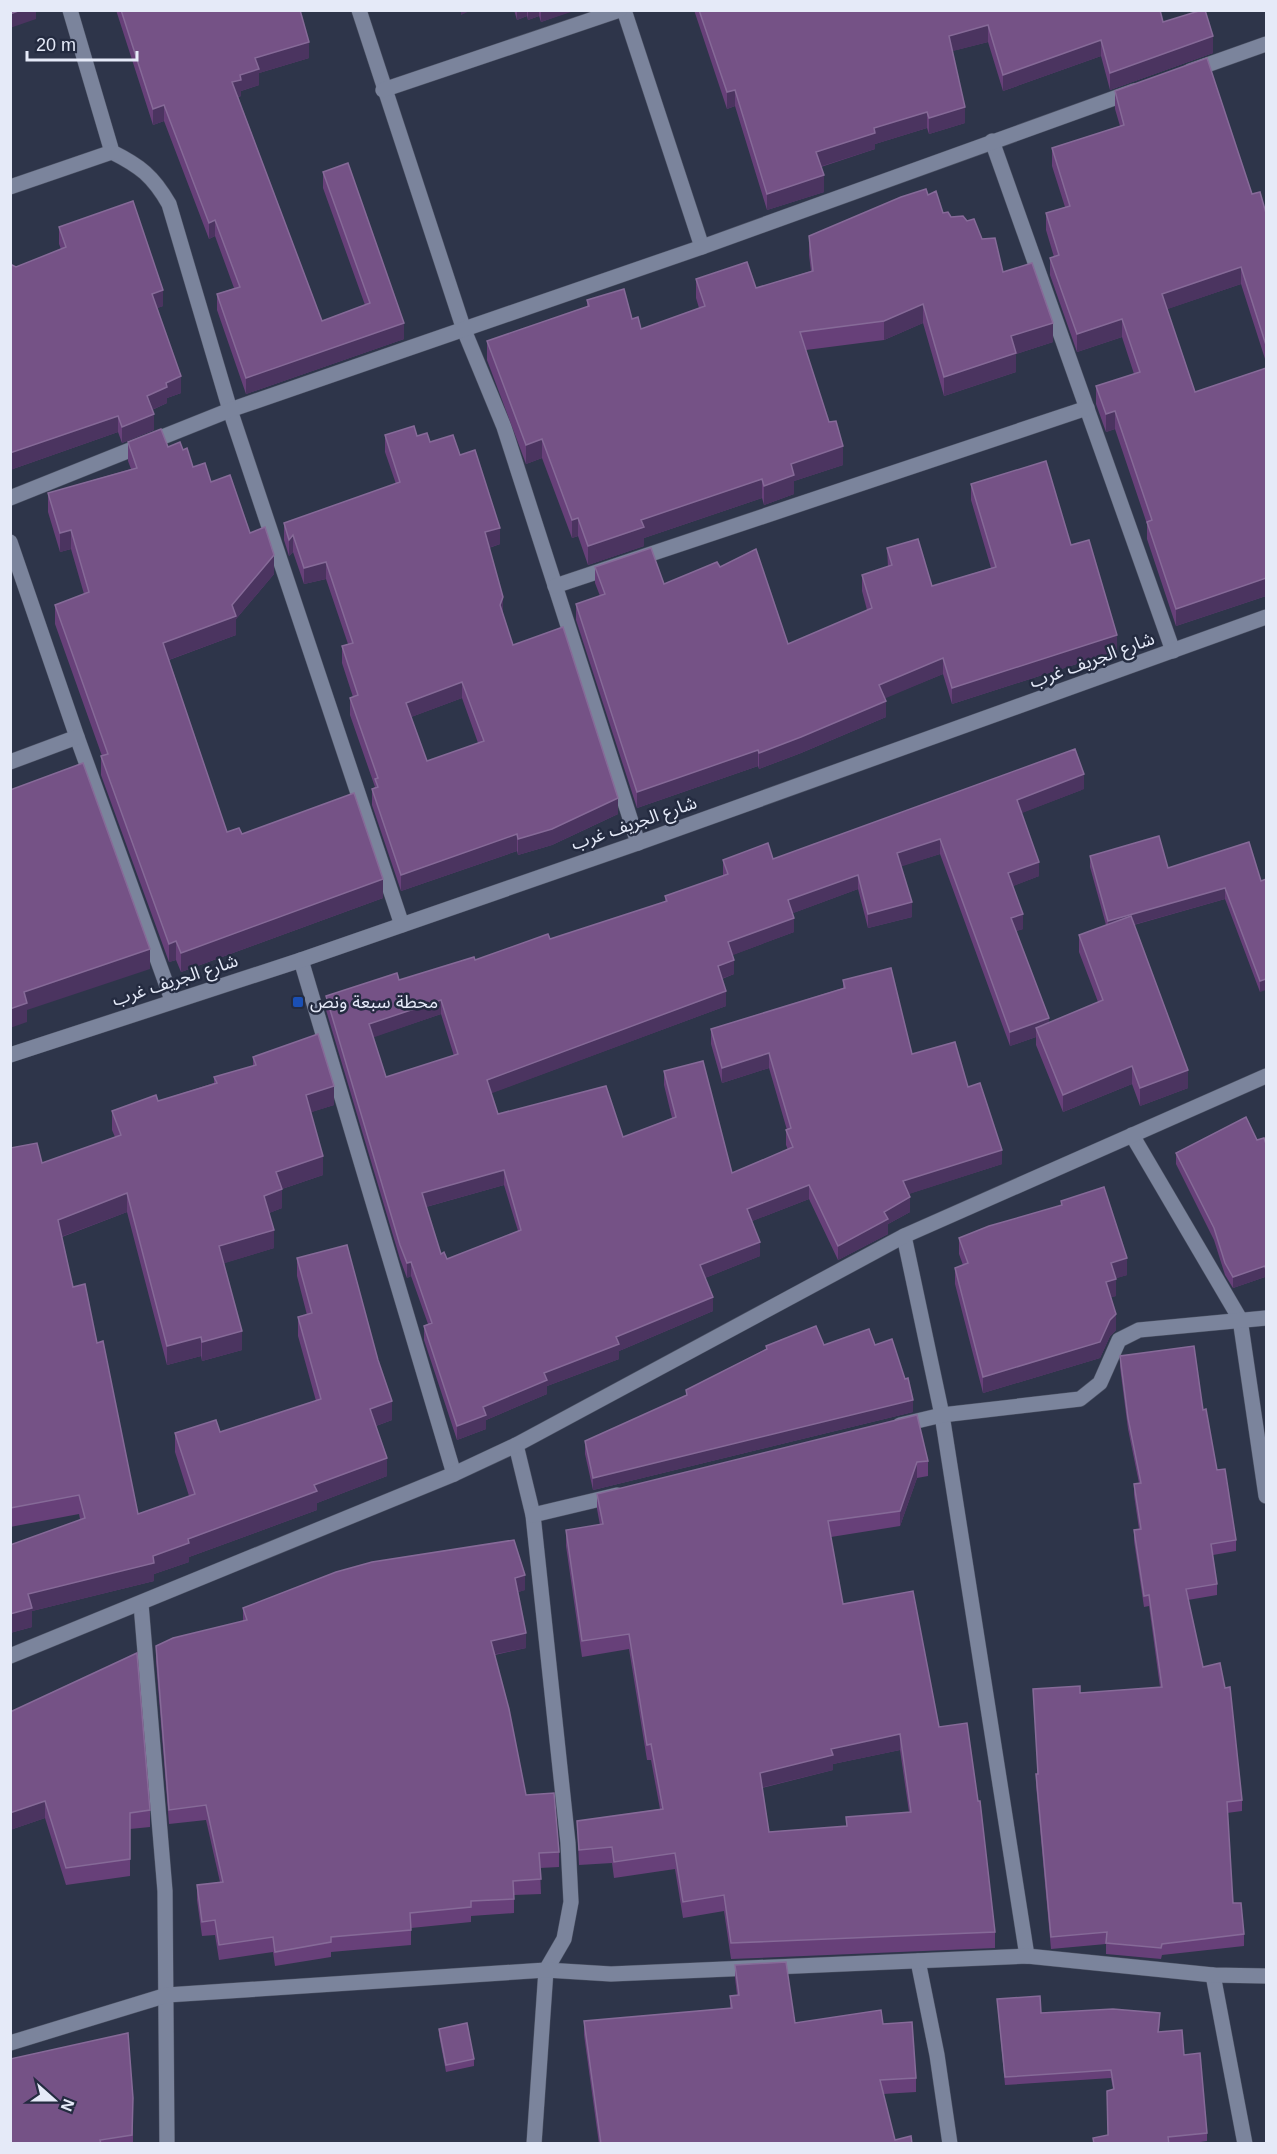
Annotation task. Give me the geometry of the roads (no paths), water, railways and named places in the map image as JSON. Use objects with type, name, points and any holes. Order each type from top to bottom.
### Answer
[{"type":"street","points":[[69,10],[112,152],[137,165],[157,183],[169,204],[230,410],[402,925]]},
{"type":"street","points":[[359,10],[383,90],[464,330],[504,427],[638,843]]},
{"type":"street","points":[[383,90],[622,10],[702,247]]},
{"type":"street","points":[[1179,75],[1266,44]]},
{"type":"street","points":[[10,498],[230,410],[702,247],[1146,87]]},
{"type":"street","points":[[992,141],[1173,651]]},
{"type":"street","points":[[10,187],[112,152]]},
{"type":"street","points":[[555,586],[1087,408]]},
{"type":"street","points":[[10,542],[77,737],[172,1000]]},
{"type":"street","name":"شارع الجريف غرب","points":[[10,1055],[172,1000],[301,960],[638,843],[1266,617]]},
{"type":"street","points":[[10,762],[77,737]]},
{"type":"street","points":[[301,960],[454,1474]]},
{"type":"street","points":[[10,1656],[454,1474],[516,1445],[904,1236],[1266,1076]]},
{"type":"street","points":[[1132,1135],[1240,1319],[1266,1496]]},
{"type":"street","points":[[904,1236],[942,1414],[1027,1956]]},
{"type":"street","points":[[885,1428],[942,1414],[1080,1399],[1100,1383],[1119,1340],[1139,1330],[1266,1318]]},
{"type":"street","points":[[516,1445],[533,1515],[568,1843],[571,1902],[564,1939],[546,1970],[534,2144]]},
{"type":"street","points":[[533,1515],[636,1490]]},
{"type":"street","points":[[141,1604],[165,1891],[168,1995],[167,2144]]},
{"type":"street","points":[[10,2043],[168,1995],[546,1970],[611,1974],[1027,1956],[1213,1975],[1266,1976]]},
{"type":"street","points":[[918,1960],[938,2055],[950,2144]]},
{"type":"street","points":[[1213,1975],[1245,2144]]},
{"type":"place","name":"محطة سبعة ونص","points":[[298,1002]]}]
